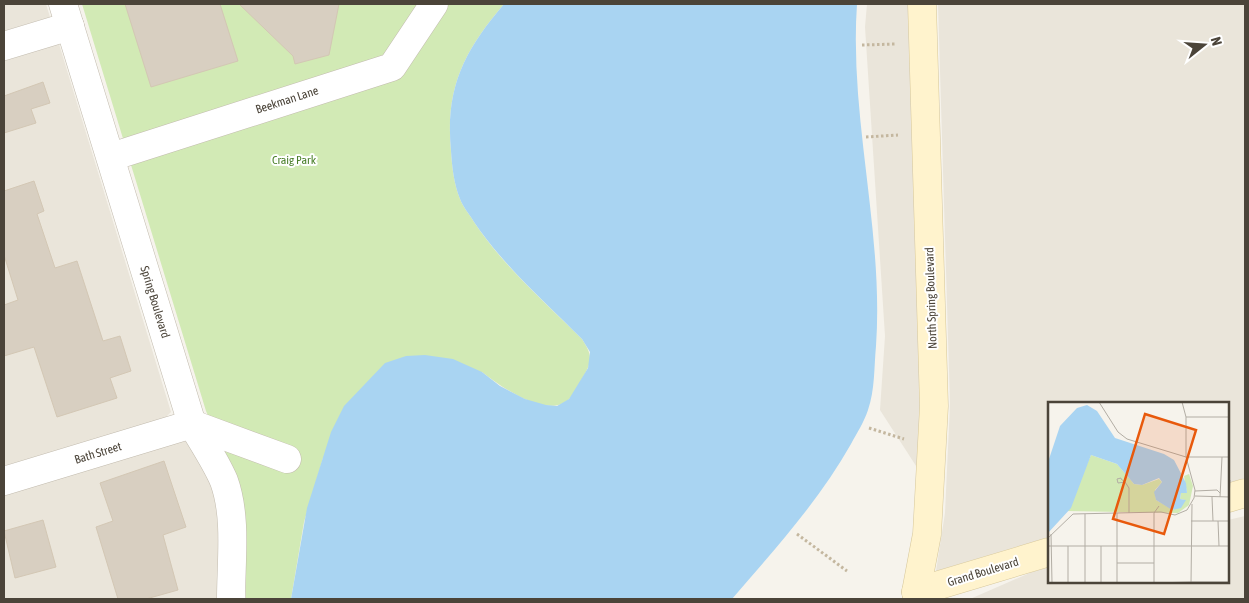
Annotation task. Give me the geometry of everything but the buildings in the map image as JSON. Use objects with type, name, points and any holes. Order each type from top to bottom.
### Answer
[{"type":"street","name":"Beekman Lane","points":[[111,157],[392,67],[434,4]]},
{"type":"street","name":"North Spring Boulevard","points":[[913,597],[927,534],[934,406],[922,4]]},
{"type":"street","name":"Spring Boulevard","points":[[66,15],[192,424],[220,474],[228,497],[231,518],[231,599]]},
{"type":"street","points":[[4,46],[66,15]]},
{"type":"street","points":[[192,424],[288,459]]},
{"type":"street","name":"Bath Street","points":[[4,481],[192,424]]},
{"type":"street","points":[[1229,498],[1245,493]]},
{"type":"street","name":"Grand Boulevard","points":[[913,597],[1048,552]]},
{"type":"path","points":[[862,45],[923,42]]},
{"type":"path","points":[[869,428],[910,441]]},
{"type":"path","points":[[797,534],[846,571]]},
{"type":"shaded area","points":[[4,4],[46,4],[50,17],[4,31]]},
{"type":"shaded area","points":[[867,4],[908,4],[923,405],[918,469],[880,410],[885,336],[865,27]]},
{"type":"shaded area","points":[[938,4],[1245,4],[1245,478],[1229,483],[1229,402],[1048,402],[1048,537],[936,571],[945,513],[950,404]]},
{"type":"shaded area","points":[[59,44],[171,412],[165,418],[4,466],[4,61]]},
{"type":"shaded area","points":[[178,441],[192,442],[217,496],[222,599],[4,599],[4,494]]},
{"type":"shaded area","points":[[1245,516],[1245,599],[970,599],[1032,572],[1048,567],[1048,583],[1229,583],[1229,520]]},
{"type":"green space","name":"Craig Park","points":[[82,4],[504,4],[478,38],[468,55],[455,89],[451,108],[450,129],[455,181],[463,205],[485,238],[525,283],[582,339],[588,349],[590,362],[577,389],[568,400],[559,405],[548,406],[524,398],[511,392],[482,372],[323,458],[304,522],[291,599],[246,599],[242,534],[234,476],[206,411]]},
{"type":"water","points":[[504,4],[857,4],[858,90],[875,260],[877,303],[872,395],[868,410],[860,427],[825,485],[780,543],[732,599],[291,599],[307,508],[331,432],[344,406],[385,363],[406,356],[425,355],[453,359],[482,372],[500,386],[525,399],[557,406],[569,399],[588,368],[590,352],[582,339],[525,283],[485,238],[463,205],[455,181],[450,129],[451,108],[455,89],[468,55],[490,21]]}]
